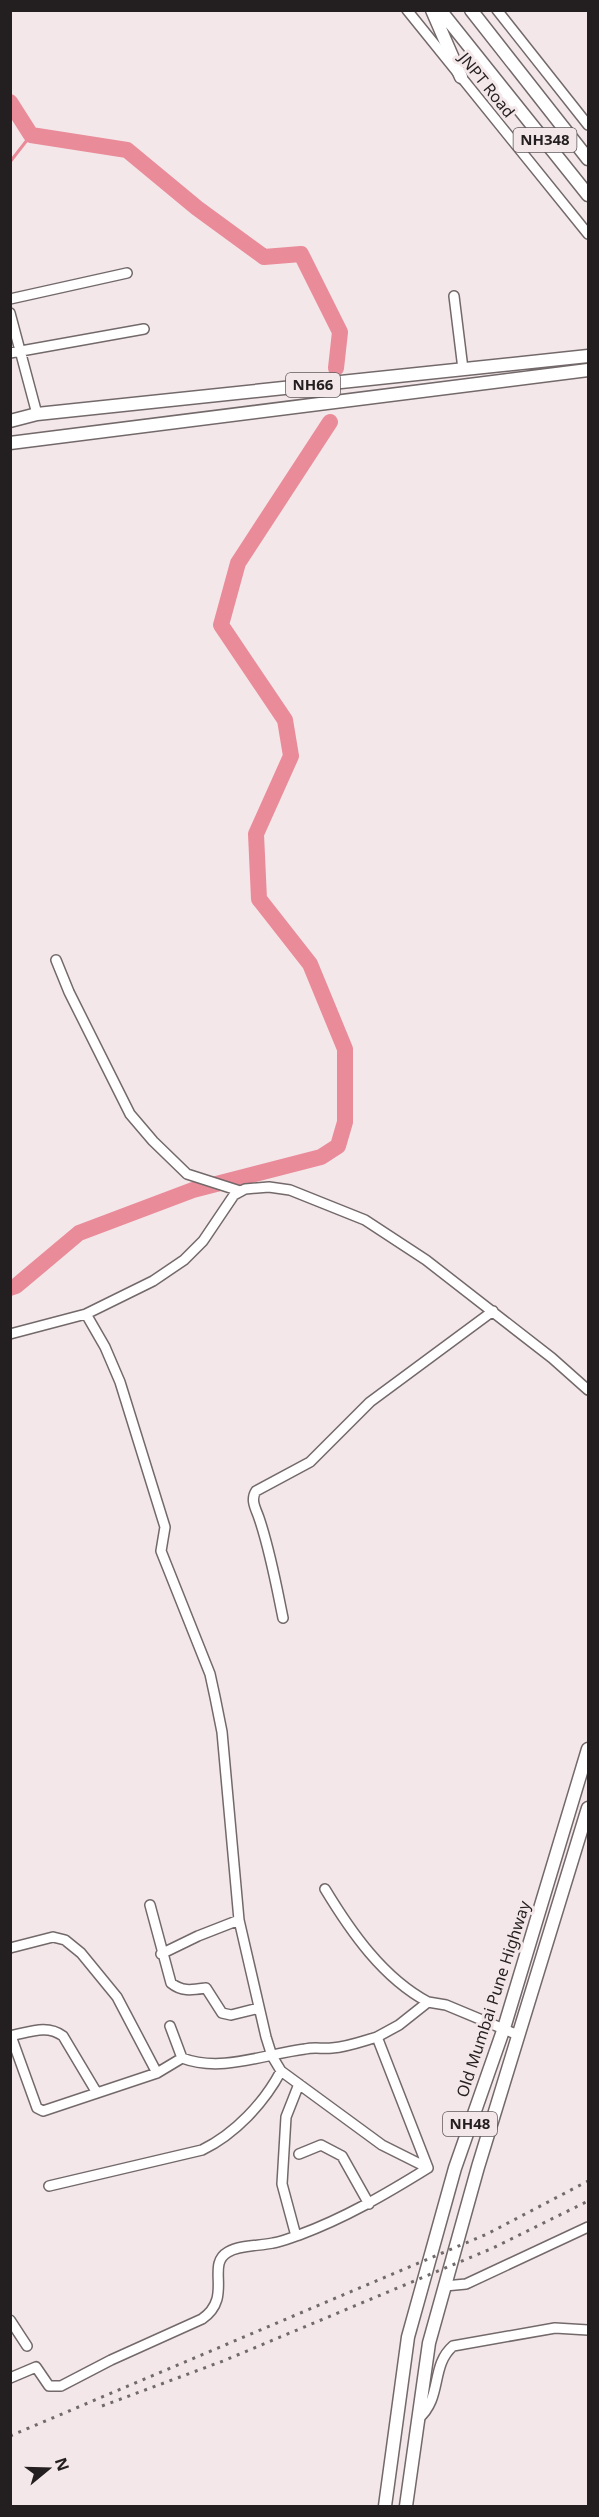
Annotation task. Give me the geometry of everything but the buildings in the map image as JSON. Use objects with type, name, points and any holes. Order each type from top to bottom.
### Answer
[{"type":"highway","points":[[432,10],[461,77]]},
{"type":"highway","name":"NH348","points":[[441,10],[588,195]]},
{"type":"highway","name":"NH348","points":[[471,10],[588,159]]},
{"type":"highway","name":"NH66","points":[[10,421],[37,414],[588,356]]},
{"type":"highway","name":"NH66","points":[[10,443],[588,370]]},
{"type":"highway","name":"Old Mumbai Pune Highway","points":[[385,2506],[408,2337],[458,2160],[504,2028],[588,1749]]},
{"type":"highway","name":"Old Mumbai Pune Highway","points":[[405,2506],[429,2343],[478,2167],[588,1808]]},
{"type":"highway","points":[[458,2160],[478,2167]]},
{"type":"street","name":"JNPT Road","points":[[407,10],[588,234]]},
{"type":"street","points":[[497,10],[588,125]]},
{"type":"street","points":[[10,298],[127,273]]},
{"type":"street","points":[[454,296],[463,369]]},
{"type":"street","points":[[10,313],[37,414]]},
{"type":"street","points":[[10,354],[21,350],[144,329]]},
{"type":"street","points":[[56,960],[69,992],[130,1114],[153,1141],[187,1174],[236,1190],[269,1187],[290,1190],[365,1220],[426,1260],[493,1311],[588,1390]]},
{"type":"street","points":[[10,1334],[86,1314],[153,1281],[184,1260],[203,1241],[236,1190]]},
{"type":"street","points":[[283,1618],[266,1537],[253,1503],[256,1491],[310,1462],[370,1402],[493,1311]]},
{"type":"street","points":[[86,1314],[105,1347],[120,1382],[165,1527],[161,1551],[210,1674],[222,1732],[239,1920],[272,2056],[281,2071],[382,2145],[428,2168]]},
{"type":"street","points":[[325,1889],[369,1954],[415,1995],[428,2002],[446,2005],[518,2035]]},
{"type":"street","points":[[150,1905],[161,1954],[171,1983],[178,1989],[207,1988],[222,2013],[231,2015],[259,2008]]},
{"type":"street","points":[[161,1954],[239,1920]]},
{"type":"street","points":[[10,1948],[53,1938],[65,1940],[81,1953],[117,1997],[158,2073]]},
{"type":"street","points":[[97,2093],[63,2036],[55,2030],[46,2028],[11,2036],[39,2110],[43,2110],[97,2093],[158,2073],[182,2058],[219,2064],[306,2049],[334,2048],[377,2037],[399,2025],[428,2002]]},
{"type":"street","points":[[170,2026],[182,2058]]},
{"type":"street","points":[[377,2037],[428,2168]]},
{"type":"street","points":[[49,2186],[202,2150],[220,2141],[270,2092],[281,2071]]},
{"type":"street","points":[[296,2236],[282,2184],[286,2118],[299,2084]]},
{"type":"street","points":[[299,2154],[321,2145],[342,2157],[369,2204]]},
{"type":"street","points":[[10,2378],[36,2367],[49,2386],[61,2386],[111,2360],[192,2324],[212,2312],[218,2304],[219,2263],[230,2250],[274,2243],[296,2236],[369,2204],[428,2168]]},
{"type":"street","points":[[445,2286],[466,2284],[588,2227]]},
{"type":"street","points":[[10,2320],[27,2346]]},
{"type":"street","points":[[418,2419],[428,2410],[433,2400],[442,2359],[453,2346],[555,2328],[588,2330]]},
{"type":"waterway","points":[[10,102],[31,135],[127,150],[197,208],[264,257],[301,254],[340,332],[336,368]]},
{"type":"waterway","points":[[10,162],[31,135]]},
{"type":"waterway","points":[[10,1288],[16,1286],[79,1233],[193,1190],[321,1157],[338,1146],[345,1122],[345,1049],[310,964],[259,899],[256,834],[291,756],[285,720],[221,625],[238,563],[330,422]]},
{"type":"railway","points":[[10,2436],[487,2234],[588,2181]]},
{"type":"railway","points":[[102,2406],[223,2361],[493,2248],[588,2201]]}]
